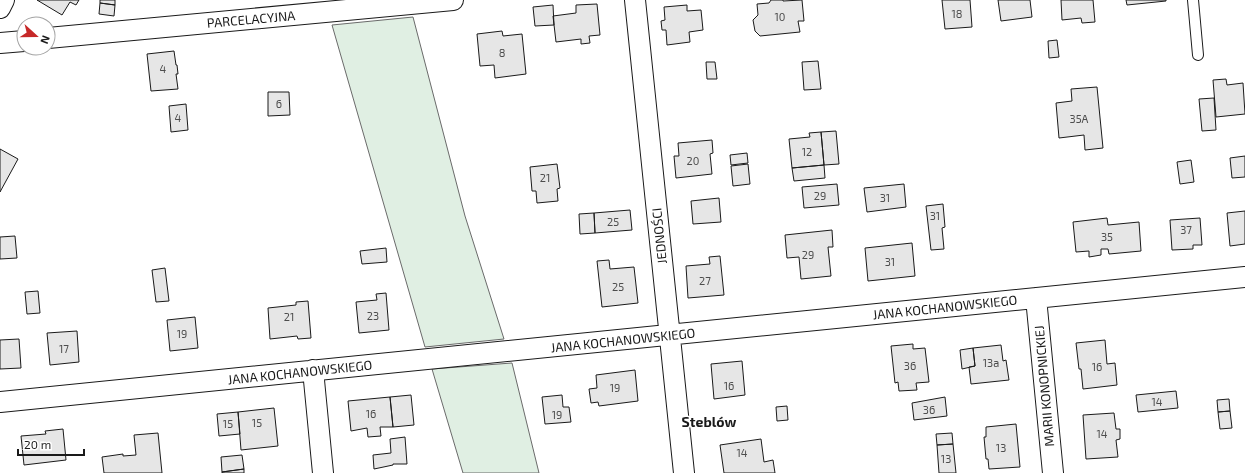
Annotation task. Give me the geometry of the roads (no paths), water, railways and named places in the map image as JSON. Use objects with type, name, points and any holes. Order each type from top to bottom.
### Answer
[{"type":"street","points":[[0,8],[4,0]]},
{"type":"street","name":"PARCELACYJNA","points":[[56,37],[404,2],[454,0]]},
{"type":"street","name":"JEDNOŚCI","points":[[634,0],[684,473]]},
{"type":"street","points":[[0,43],[16,42]]},
{"type":"street","name":"JANA KOCHANOWSKIEGO","points":[[0,402],[1245,277]]},
{"type":"street","name":"MARII KONOPNICKIEJ","points":[[1036,298],[1053,473]]},
{"type":"street","points":[[313,370],[323,473]]},
{"type":"lane","points":[[1192,0],[1198,55]]},
{"type":"district","name":"Steblów","points":[[709,422]]}]
